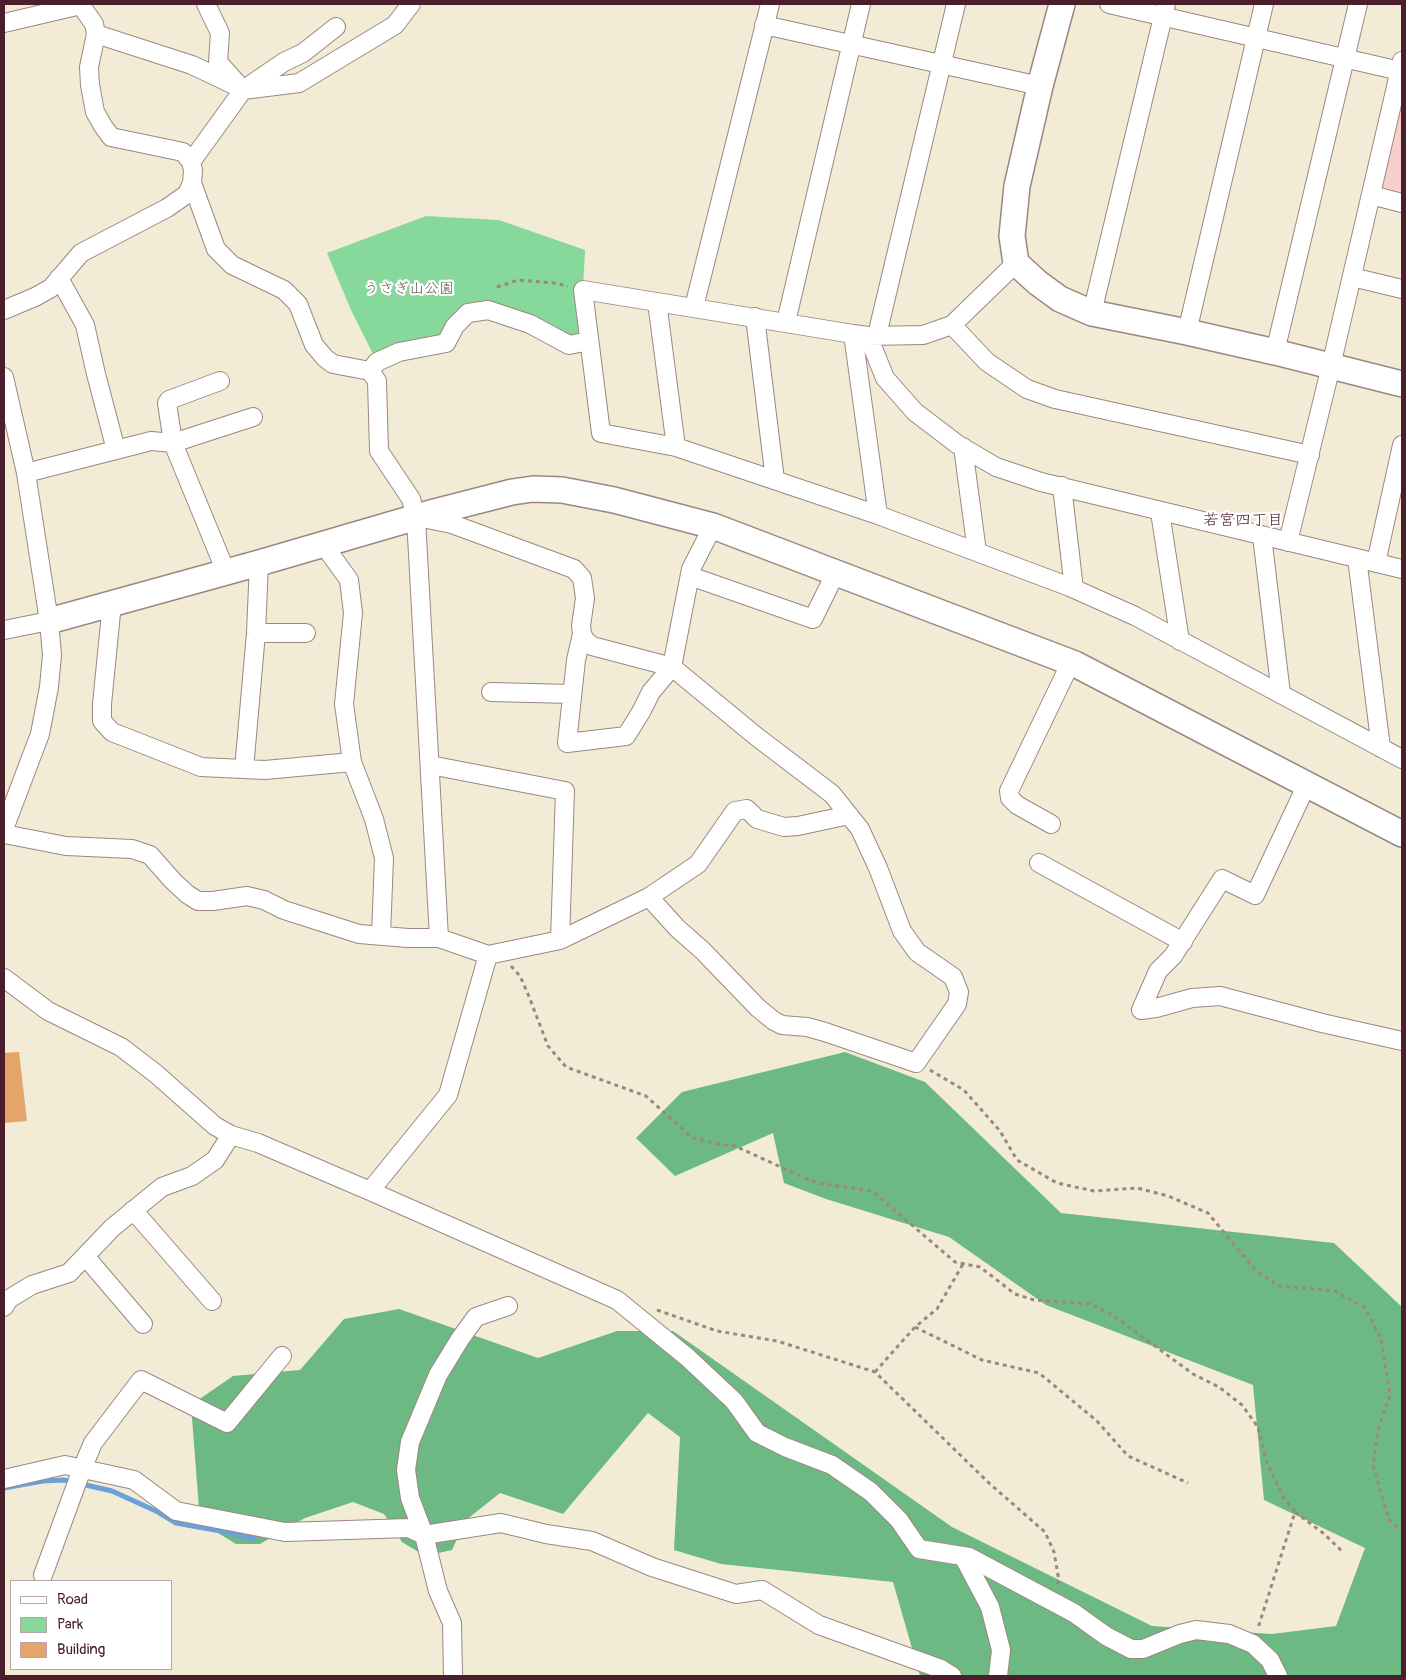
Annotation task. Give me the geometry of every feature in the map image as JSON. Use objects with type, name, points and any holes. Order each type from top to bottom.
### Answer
[{"type":"street","points":[[4,23],[81,4],[94,24],[96,34],[90,66],[90,85],[95,112],[111,137],[183,152],[193,170],[192,183],[187,194],[166,208],[81,253],[51,288],[4,310]]},
{"type":"street","points":[[206,4],[220,33],[218,62],[243,90]]},
{"type":"street","points":[[96,34],[192,65],[243,90],[299,83],[395,25],[411,4]]},
{"type":"street","points":[[694,307],[770,4]]},
{"type":"street","points":[[786,322],[861,4]]},
{"type":"street","points":[[878,515],[866,335],[942,64],[956,4]]},
{"type":"street","points":[[1062,4],[1040,86],[1017,186],[1012,236],[1016,263],[1038,283],[1060,299],[1092,313],[1275,352],[1402,384]]},
{"type":"street","points":[[1109,4],[1164,10],[1256,38],[1345,59],[1401,66],[1332,366],[1288,542]]},
{"type":"street","points":[[1187,332],[1264,4]]},
{"type":"street","points":[[1275,352],[1358,4]]},
{"type":"street","points":[[1092,313],[1164,10]]},
{"type":"street","points":[[764,25],[1040,86]]},
{"type":"street","points":[[190,162],[243,90],[284,62],[304,53],[336,27]]},
{"type":"street","points":[[192,183],[216,249],[232,265],[284,290],[298,304],[314,345],[333,364],[370,371],[377,382],[380,451],[411,499],[416,518],[439,938]]},
{"type":"street","points":[[1371,195],[1402,203]]},
{"type":"street","points":[[1016,263],[952,325],[922,336],[866,335],[583,290],[601,433],[676,447],[878,515],[1074,589],[1135,616],[1402,759]]},
{"type":"street","points":[[1352,277],[1402,289]]},
{"type":"street","points":[[60,278],[85,325],[116,450]]},
{"type":"street","points":[[657,302],[676,447]]},
{"type":"street","points":[[370,371],[377,362],[399,352],[446,343],[455,326],[468,313],[488,310],[530,324],[569,346],[590,341]]},
{"type":"street","points":[[755,317],[775,480]]},
{"type":"street","points":[[952,325],[987,362],[1027,388],[1055,399],[1310,455]]},
{"type":"street","points":[[866,335],[885,378],[915,412],[963,447],[996,466],[1041,482],[1402,569]]},
{"type":"street","points":[[4,376],[26,473],[49,621],[52,655],[49,687],[40,734],[4,829]]},
{"type":"street","points":[[220,381],[169,400],[166,403],[173,443],[226,572]]},
{"type":"street","points":[[26,473],[151,441],[173,443],[253,417]]},
{"type":"street","points":[[1376,563],[1399,477],[1402,445]]},
{"type":"street","points":[[963,447],[977,552]]},
{"type":"street","points":[[1062,486],[1074,589]]},
{"type":"street","points":[[4,630],[49,621],[512,492],[533,489],[562,490],[614,500],[713,526],[835,574],[916,602],[1071,662],[1402,834]]},
{"type":"street","points":[[1160,512],[1180,641]]},
{"type":"street","points":[[416,518],[452,524],[574,569],[582,578],[585,598],[582,614],[582,634],[576,660],[567,743],[626,736],[651,692],[672,666],[691,569],[713,526]]},
{"type":"street","points":[[1262,536],[1281,694]]},
{"type":"street","points":[[323,544],[349,580],[353,613],[344,704],[352,762],[374,819],[384,858],[381,936]]},
{"type":"street","points":[[1357,558],[1382,748]]},
{"type":"street","points":[[244,769],[256,633],[259,563]]},
{"type":"street","points":[[690,576],[813,619],[835,574]]},
{"type":"street","points":[[112,603],[102,704],[102,721],[112,732],[201,767],[265,770],[352,762]]},
{"type":"street","points":[[256,633],[306,633]]},
{"type":"street","points":[[582,634],[585,640],[592,646],[672,666],[757,737],[832,794],[860,829],[878,868],[902,931],[918,952],[953,977],[959,992],[957,1004],[916,1062],[807,1027],[782,1025],[758,1008],[703,951],[677,928],[649,897]]},
{"type":"street","points":[[1050,824],[1017,805],[1010,798],[1009,791],[1071,662]]},
{"type":"street","points":[[491,692],[572,694]]},
{"type":"street","points":[[430,766],[565,790],[560,940]]},
{"type":"street","points":[[1307,784],[1255,895],[1222,879],[1183,942],[1173,956],[1158,971],[1142,1010],[1192,998],[1220,996],[1322,1023],[1402,1041]]},
{"type":"street","points":[[4,834],[66,846],[132,848],[150,855],[173,881],[198,901],[213,901],[246,896],[264,900],[284,910],[359,934],[439,938],[488,955],[560,940],[649,897],[698,864],[735,811],[748,808],[757,819],[784,827],[798,826],[849,815]]},
{"type":"street","points":[[1038,863],[1183,942]]},
{"type":"street","points":[[370,1191],[448,1095],[488,955]]},
{"type":"street","points":[[4,978],[48,1011],[121,1047],[155,1073],[215,1126],[231,1135],[258,1144],[370,1191],[617,1300],[687,1357],[734,1401],[757,1433],[785,1447],[832,1465],[871,1492],[899,1520],[919,1548],[969,1557],[1074,1613],[1106,1636],[1131,1649],[1143,1649],[1180,1634],[1196,1630],[1229,1634],[1254,1644],[1270,1660],[1278,1676]]},
{"type":"street","points":[[4,1306],[9,1299],[32,1285],[69,1272],[112,1228],[162,1187],[192,1176],[215,1160],[231,1135]]},
{"type":"street","points":[[133,1210],[212,1301]]},
{"type":"street","points":[[85,1256],[144,1324]]},
{"type":"street","points":[[454,1676],[452,1623],[438,1591],[424,1535],[410,1498],[406,1470],[410,1442],[438,1375],[460,1339],[476,1317],[508,1306]]},
{"type":"street","points":[[42,1576],[93,1443],[141,1380],[227,1424],[282,1356]]},
{"type":"street","points":[[4,1479],[65,1465],[82,1468],[134,1480],[176,1511],[285,1532],[409,1528],[424,1535],[501,1523],[546,1534],[592,1541],[652,1567],[736,1594],[762,1590],[819,1625],[940,1669],[952,1676]]},
{"type":"street","points":[[963,1556],[990,1607],[1001,1650],[998,1676]]},
{"type":"path","points":[[497,287],[518,280],[554,283],[583,290]]},
{"type":"path","points":[[488,955],[508,963],[520,976],[548,1046],[566,1067],[646,1096],[691,1137],[717,1144],[735,1146],[818,1183],[872,1192],[955,1262],[980,1267],[1015,1294],[1034,1300],[1092,1304],[1114,1316],[1193,1374],[1219,1386],[1242,1405],[1258,1427],[1267,1463],[1283,1497],[1295,1512],[1323,1533],[1344,1553]]},
{"type":"path","points":[[916,1062],[964,1090],[1000,1131],[1017,1160],[1057,1184],[1094,1191],[1137,1188],[1168,1196],[1208,1213],[1256,1271],[1279,1286],[1336,1291],[1365,1308],[1381,1338],[1390,1395],[1378,1430],[1373,1465],[1389,1520],[1402,1532]]},
{"type":"path","points":[[875,1372],[916,1327],[937,1309],[963,1264]]},
{"type":"path","points":[[653,1309],[717,1331],[777,1341],[875,1372],[990,1484],[1045,1532],[1054,1552],[1059,1581],[1048,1600]]},
{"type":"path","points":[[916,1327],[982,1360],[1039,1373],[1097,1421],[1128,1456],[1188,1483]]},
{"type":"path","points":[[1254,1644],[1295,1512]]},
{"type":"shaded area","points":[[1402,102],[1402,192],[1382,188]]},
{"type":"green space","name":"うさぎ山公園","points":[[426,216],[499,220],[585,250],[583,290],[589,341],[569,345],[488,310],[468,313],[446,343],[377,362],[351,310],[327,253]]},
{"type":"green space","points":[[845,1052],[925,1082],[1061,1213],[1334,1243],[1402,1307],[1402,1676],[920,1676],[893,1582],[721,1564],[674,1550],[680,1437],[648,1413],[563,1514],[500,1493],[466,1520],[452,1550],[425,1556],[402,1542],[384,1514],[353,1502],[305,1518],[260,1544],[236,1544],[200,1522],[191,1405],[233,1376],[300,1370],[344,1319],[399,1309],[538,1358],[617,1331],[673,1331],[952,1527],[1152,1626],[1272,1634],[1336,1626],[1365,1548],[1264,1500],[1253,1385],[1046,1305],[949,1237],[826,1199],[784,1183],[773,1133],[675,1176],[636,1138],[682,1092]]},
{"type":"building","points":[[19,1052],[27,1121],[4,1123],[4,1053]]},
{"type":"waterway","points":[[4,1488],[43,1481],[64,1480],[112,1491],[158,1512],[176,1523],[254,1539]]},
{"type":"district","name":"若宮四丁目","points":[[1243,521]]}]
